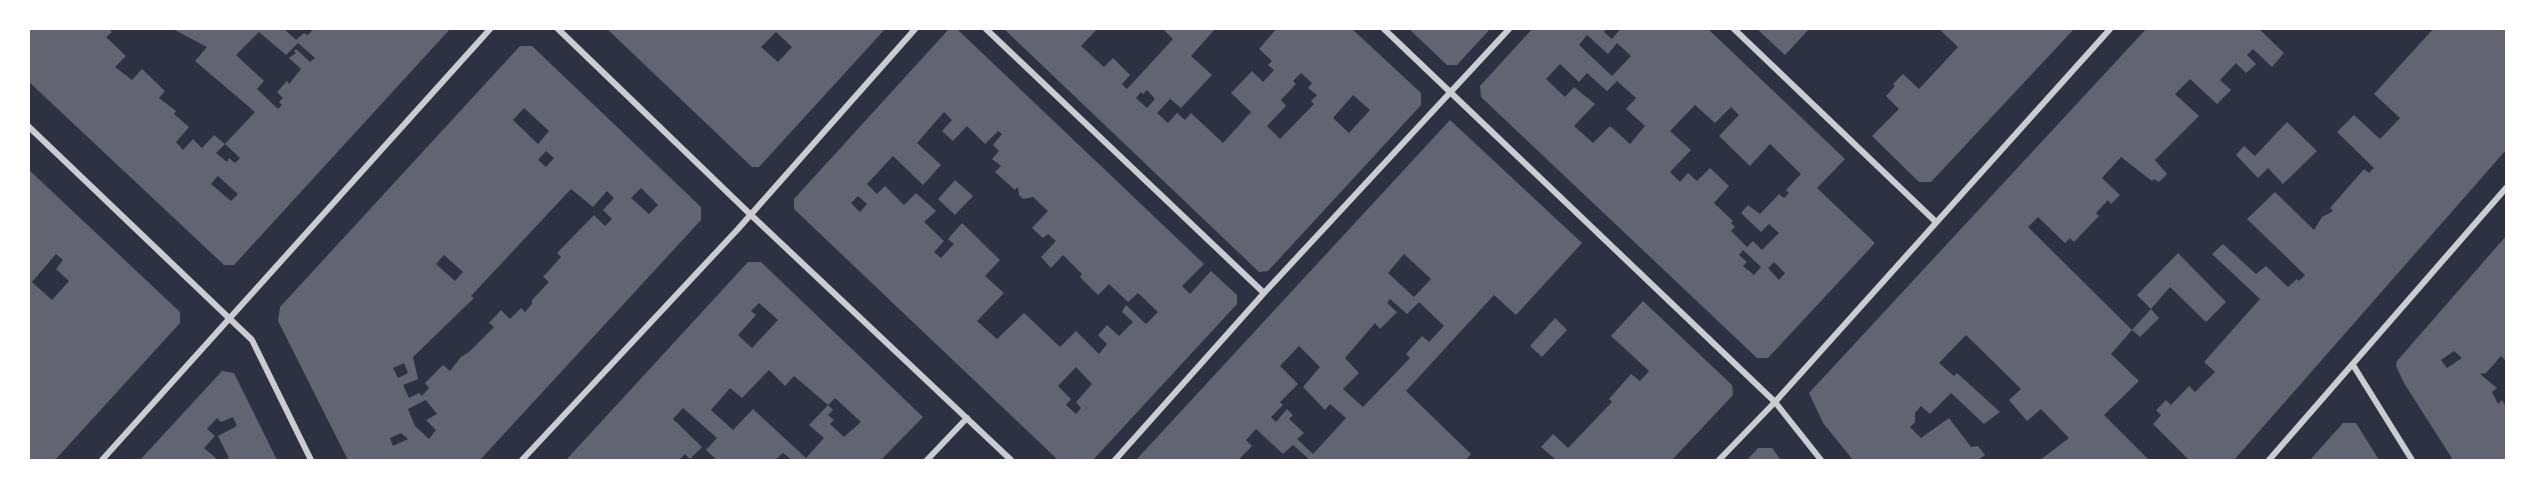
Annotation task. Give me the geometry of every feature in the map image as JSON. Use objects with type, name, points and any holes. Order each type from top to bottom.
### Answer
[{"type":"street","points":[[102,460],[491,28]]},
{"type":"street","points":[[557,28],[1011,460]]},
{"type":"street","points":[[522,460],[751,215],[916,28]]},
{"type":"street","points":[[985,28],[1264,293]]},
{"type":"street","points":[[1383,28],[1775,402],[1821,460]]},
{"type":"street","points":[[1115,460],[1264,293],[1510,28]]},
{"type":"street","points":[[1733,28],[1936,222]]},
{"type":"street","points":[[1719,460],[1775,402],[2111,28]]},
{"type":"street","points":[[28,126],[232,318],[252,340],[311,460]]},
{"type":"street","points":[[2269,460],[2506,188]]},
{"type":"street","points":[[2353,365],[2412,460]]},
{"type":"street","points":[[927,460],[967,418]]},
{"type":"building","points":[[28,28],[108,28],[112,32],[106,37],[126,56],[115,67],[132,80],[142,69],[165,91],[159,98],[176,111],[174,114],[189,127],[176,142],[183,150],[193,139],[202,148],[214,135],[225,144],[255,112],[195,61],[207,47],[171,28],[283,28],[296,40],[304,33],[308,35],[314,28],[451,28],[234,265],[224,265],[28,81]],"holes":[[[259,32],[286,55],[298,43],[315,58],[310,62],[296,49],[294,51],[296,53],[289,58],[301,69],[289,84],[287,81],[277,92],[283,98],[279,102],[282,105],[278,109],[257,89],[264,81],[236,55]],[[225,144],[240,158],[235,163],[229,158],[227,162],[216,153]],[[218,176],[238,194],[231,201],[211,184]]]},
{"type":"building","points":[[606,28],[886,28],[759,167],[752,167]],"holes":[[[776,32],[792,47],[778,62],[761,47]]]},
{"type":"building","points":[[1003,28],[1098,28],[1081,46],[1104,67],[1113,58],[1130,75],[1122,84],[1127,89],[1173,39],[1162,28],[1216,28],[1191,56],[1212,75],[1181,108],[1170,99],[1157,113],[1168,123],[1177,113],[1185,120],[1191,113],[1223,143],[1251,112],[1231,93],[1252,71],[1263,82],[1274,70],[1268,65],[1272,61],[1259,49],[1277,28],[1351,28],[1421,93],[1421,105],[1268,271],[1259,272]],"holes":[[[1301,73],[1312,83],[1308,88],[1317,95],[1311,101],[1314,104],[1280,139],[1267,126],[1286,106],[1281,100],[1296,84],[1293,81]],[[1147,90],[1155,99],[1147,108],[1136,98],[1141,92],[1143,94]],[[1353,95],[1370,110],[1349,133],[1333,118]]]},
{"type":"building","points":[[1408,28],[1491,28],[1457,65],[1447,65]]},
{"type":"building","points":[[1533,28],[1607,28],[1604,32],[1612,39],[1621,28],[1707,28],[1845,159],[1817,188],[1875,243],[1768,358],[1757,358],[1481,97],[1480,86]],"holes":[[[1587,35],[1608,54],[1617,43],[1631,56],[1612,76],[1579,45]],[[1560,64],[1579,82],[1587,73],[1607,91],[1617,81],[1636,98],[1626,109],[1645,126],[1630,144],[1610,126],[1593,143],[1574,126],[1595,104],[1574,87],[1565,97],[1546,79]],[[1695,105],[1715,123],[1731,107],[1739,115],[1719,136],[1750,166],[1770,144],[1801,174],[1786,190],[1789,193],[1784,198],[1779,194],[1760,214],[1748,205],[1741,213],[1761,232],[1769,224],[1779,233],[1762,250],[1753,241],[1747,247],[1731,231],[1735,227],[1731,223],[1733,221],[1714,203],[1729,186],[1710,168],[1697,181],[1688,173],[1680,182],[1670,172],[1691,150],[1670,131]],[[1743,250],[1761,267],[1754,275],[1743,266],[1747,262],[1739,255]],[[1774,262],[1785,273],[1779,280],[1768,268]]]},
{"type":"building","points":[[1756,28],[1810,28],[1785,55]]},
{"type":"building","points":[[1938,28],[2075,28],[1931,182],[1919,182],[1872,136],[1899,109],[1886,96],[1895,86],[1893,84],[1903,74],[1919,89],[1958,47]]},
{"type":"building","points":[[2147,28],[2258,28],[2284,53],[2272,67],[2253,49],[2247,55],[2256,64],[2246,73],[2236,63],[2220,80],[2231,90],[2217,104],[2190,79],[2175,94],[2199,116],[2155,160],[2167,174],[2159,182],[2154,179],[2152,181],[2121,157],[2102,178],[2120,195],[2111,204],[2108,200],[2096,213],[2099,216],[2074,242],[2070,238],[2065,243],[2038,217],[2028,227],[2132,330],[2111,354],[2139,381],[2104,415],[2149,460],[2040,460],[2069,438],[2041,409],[2027,421],[2009,400],[2021,389],[1966,335],[1939,363],[1954,376],[1957,373],[2000,412],[1984,424],[1951,393],[1930,414],[1921,406],[1915,413],[1915,422],[1910,427],[1921,438],[1949,418],[1971,447],[1978,446],[1985,455],[1978,460],[1853,460],[1823,423],[1809,393]]},
{"type":"building","points":[[2434,28],[2506,28],[2506,150],[2234,460],[2189,460],[2153,424],[2161,415],[2156,410],[2166,400],[2171,405],[2189,386],[2195,392],[2215,372],[2204,362],[2260,299],[2212,254],[2223,244],[2256,274],[2266,266],[2288,287],[2305,275],[2247,219],[2275,192],[2314,230],[2322,217],[2333,211],[2330,208],[2364,169],[2369,173],[2374,168],[2337,132],[2354,115],[2380,139],[2400,118],[2374,94]]},
{"type":"building","points":[[948,30],[958,30],[1204,264],[1182,286],[1190,294],[1211,271],[1237,295],[1237,304],[1093,460],[1058,460],[794,209],[794,199]],"holes":[[[944,112],[952,120],[942,131],[953,141],[967,126],[985,144],[998,131],[1002,134],[993,145],[999,151],[992,159],[1001,166],[995,172],[1015,190],[1018,187],[1019,195],[1023,199],[1033,197],[1048,211],[1032,228],[1043,238],[1048,234],[1056,241],[1041,257],[1051,268],[1063,255],[1098,295],[1109,284],[1128,302],[1138,293],[1158,312],[1146,324],[1126,305],[1122,312],[1133,322],[1119,336],[1107,325],[1098,335],[1107,344],[1099,354],[1076,331],[1060,347],[1024,313],[997,339],[977,321],[1004,293],[985,276],[1000,260],[962,223],[948,239],[954,244],[941,258],[934,252],[944,241],[924,222],[936,211],[916,193],[904,205],[885,186],[877,194],[867,184],[893,156],[923,185],[941,165],[917,143]],[[858,196],[867,204],[860,212],[851,203]],[[1076,367],[1092,384],[1076,402],[1081,408],[1076,414],[1066,405],[1071,399],[1058,386]]]},
{"type":"building","points":[[520,46],[532,46],[701,207],[701,220],[480,460],[348,460],[278,321],[280,307]],"holes":[[[524,108],[549,131],[538,144],[513,120]],[[546,151],[554,158],[546,167],[538,160]],[[641,188],[658,205],[649,214],[631,198]],[[571,189],[593,207],[607,191],[614,198],[603,210],[612,219],[605,226],[594,215],[557,253],[561,257],[543,277],[549,282],[532,300],[532,304],[525,312],[521,308],[510,319],[501,310],[489,323],[494,327],[461,357],[450,371],[443,365],[425,383],[429,388],[422,396],[419,393],[409,398],[403,385],[418,379],[413,357],[474,298],[471,296]],[[444,255],[463,272],[455,281],[436,264]],[[404,363],[408,373],[398,378],[393,368]],[[426,400],[437,414],[426,420],[436,430],[429,439],[415,426],[408,409]],[[401,433],[408,439],[393,446],[390,438]]]},
{"type":"building","points":[[1450,120],[1582,243],[1516,315],[1494,295],[1406,391],[1471,454],[1466,460],[1310,460],[1293,445],[1283,454],[1256,429],[1246,440],[1252,446],[1238,460],[1136,460]],"holes":[[[1404,254],[1431,279],[1414,297],[1388,273]],[[1390,299],[1407,314],[1419,302],[1444,326],[1429,342],[1422,336],[1406,354],[1410,358],[1363,407],[1343,389],[1359,373],[1345,358],[1375,323],[1380,329],[1397,312],[1387,303]],[[1299,346],[1320,367],[1303,387],[1325,410],[1330,404],[1346,418],[1313,454],[1297,439],[1304,433],[1289,419],[1293,415],[1287,409],[1276,422],[1271,417],[1283,405],[1280,402],[1298,384],[1280,366]]]},
{"type":"building","points":[[2287,122],[2317,151],[2283,184],[2268,168],[2258,178],[2236,155],[2244,146],[2255,156]]},
{"type":"building","points":[[28,169],[180,312],[180,323],[55,460],[28,460]],"holes":[[[56,254],[63,260],[56,269],[69,281],[52,300],[32,282]]]},
{"type":"building","points":[[955,180],[973,196],[955,215],[938,199]]},
{"type":"building","points":[[2506,236],[2506,361],[2501,356],[2486,373],[2480,374],[2497,388],[2492,392],[2498,404],[2502,400],[2506,407],[2506,460],[2453,460],[2404,383],[2396,366],[2397,361]],"holes":[[[2454,351],[2462,358],[2447,368],[2441,360]]]},
{"type":"building","points":[[2178,253],[2226,302],[2206,322],[2170,287],[2151,309],[2137,295]]},
{"type":"building","points":[[748,262],[761,262],[923,417],[881,460],[792,460],[783,453],[775,460],[717,460],[706,450],[717,438],[683,408],[673,419],[702,447],[690,459],[685,454],[679,460],[566,460]],"holes":[[[759,303],[778,320],[752,348],[738,335],[756,315],[751,311]],[[769,370],[785,386],[794,376],[828,405],[809,425],[824,438],[806,458],[753,409],[733,430],[711,410],[730,388],[742,398]],[[835,398],[861,422],[844,437],[830,424],[834,420],[828,415],[833,410],[828,405]]]},
{"type":"building","points":[[1643,301],[1732,385],[1733,395],[1672,460],[1556,460],[1541,447],[1553,434],[1568,448],[1612,402],[1609,399],[1631,374],[1640,381],[1649,371],[1611,336]]},
{"type":"building","points":[[2151,309],[2159,318],[2140,337],[2132,330]]},
{"type":"building","points":[[1555,318],[1567,330],[1542,357],[1530,346]]},
{"type":"building","points":[[222,371],[234,373],[277,460],[224,460],[229,458],[218,436],[237,426],[233,417],[221,422],[217,418],[207,429],[215,436],[204,448],[218,460],[140,460]]},
{"type":"building","points":[[2343,423],[2356,423],[2379,460],[2310,460]]},
{"type":"building","points":[[1758,448],[1772,448],[1781,460],[1747,460]]}]
